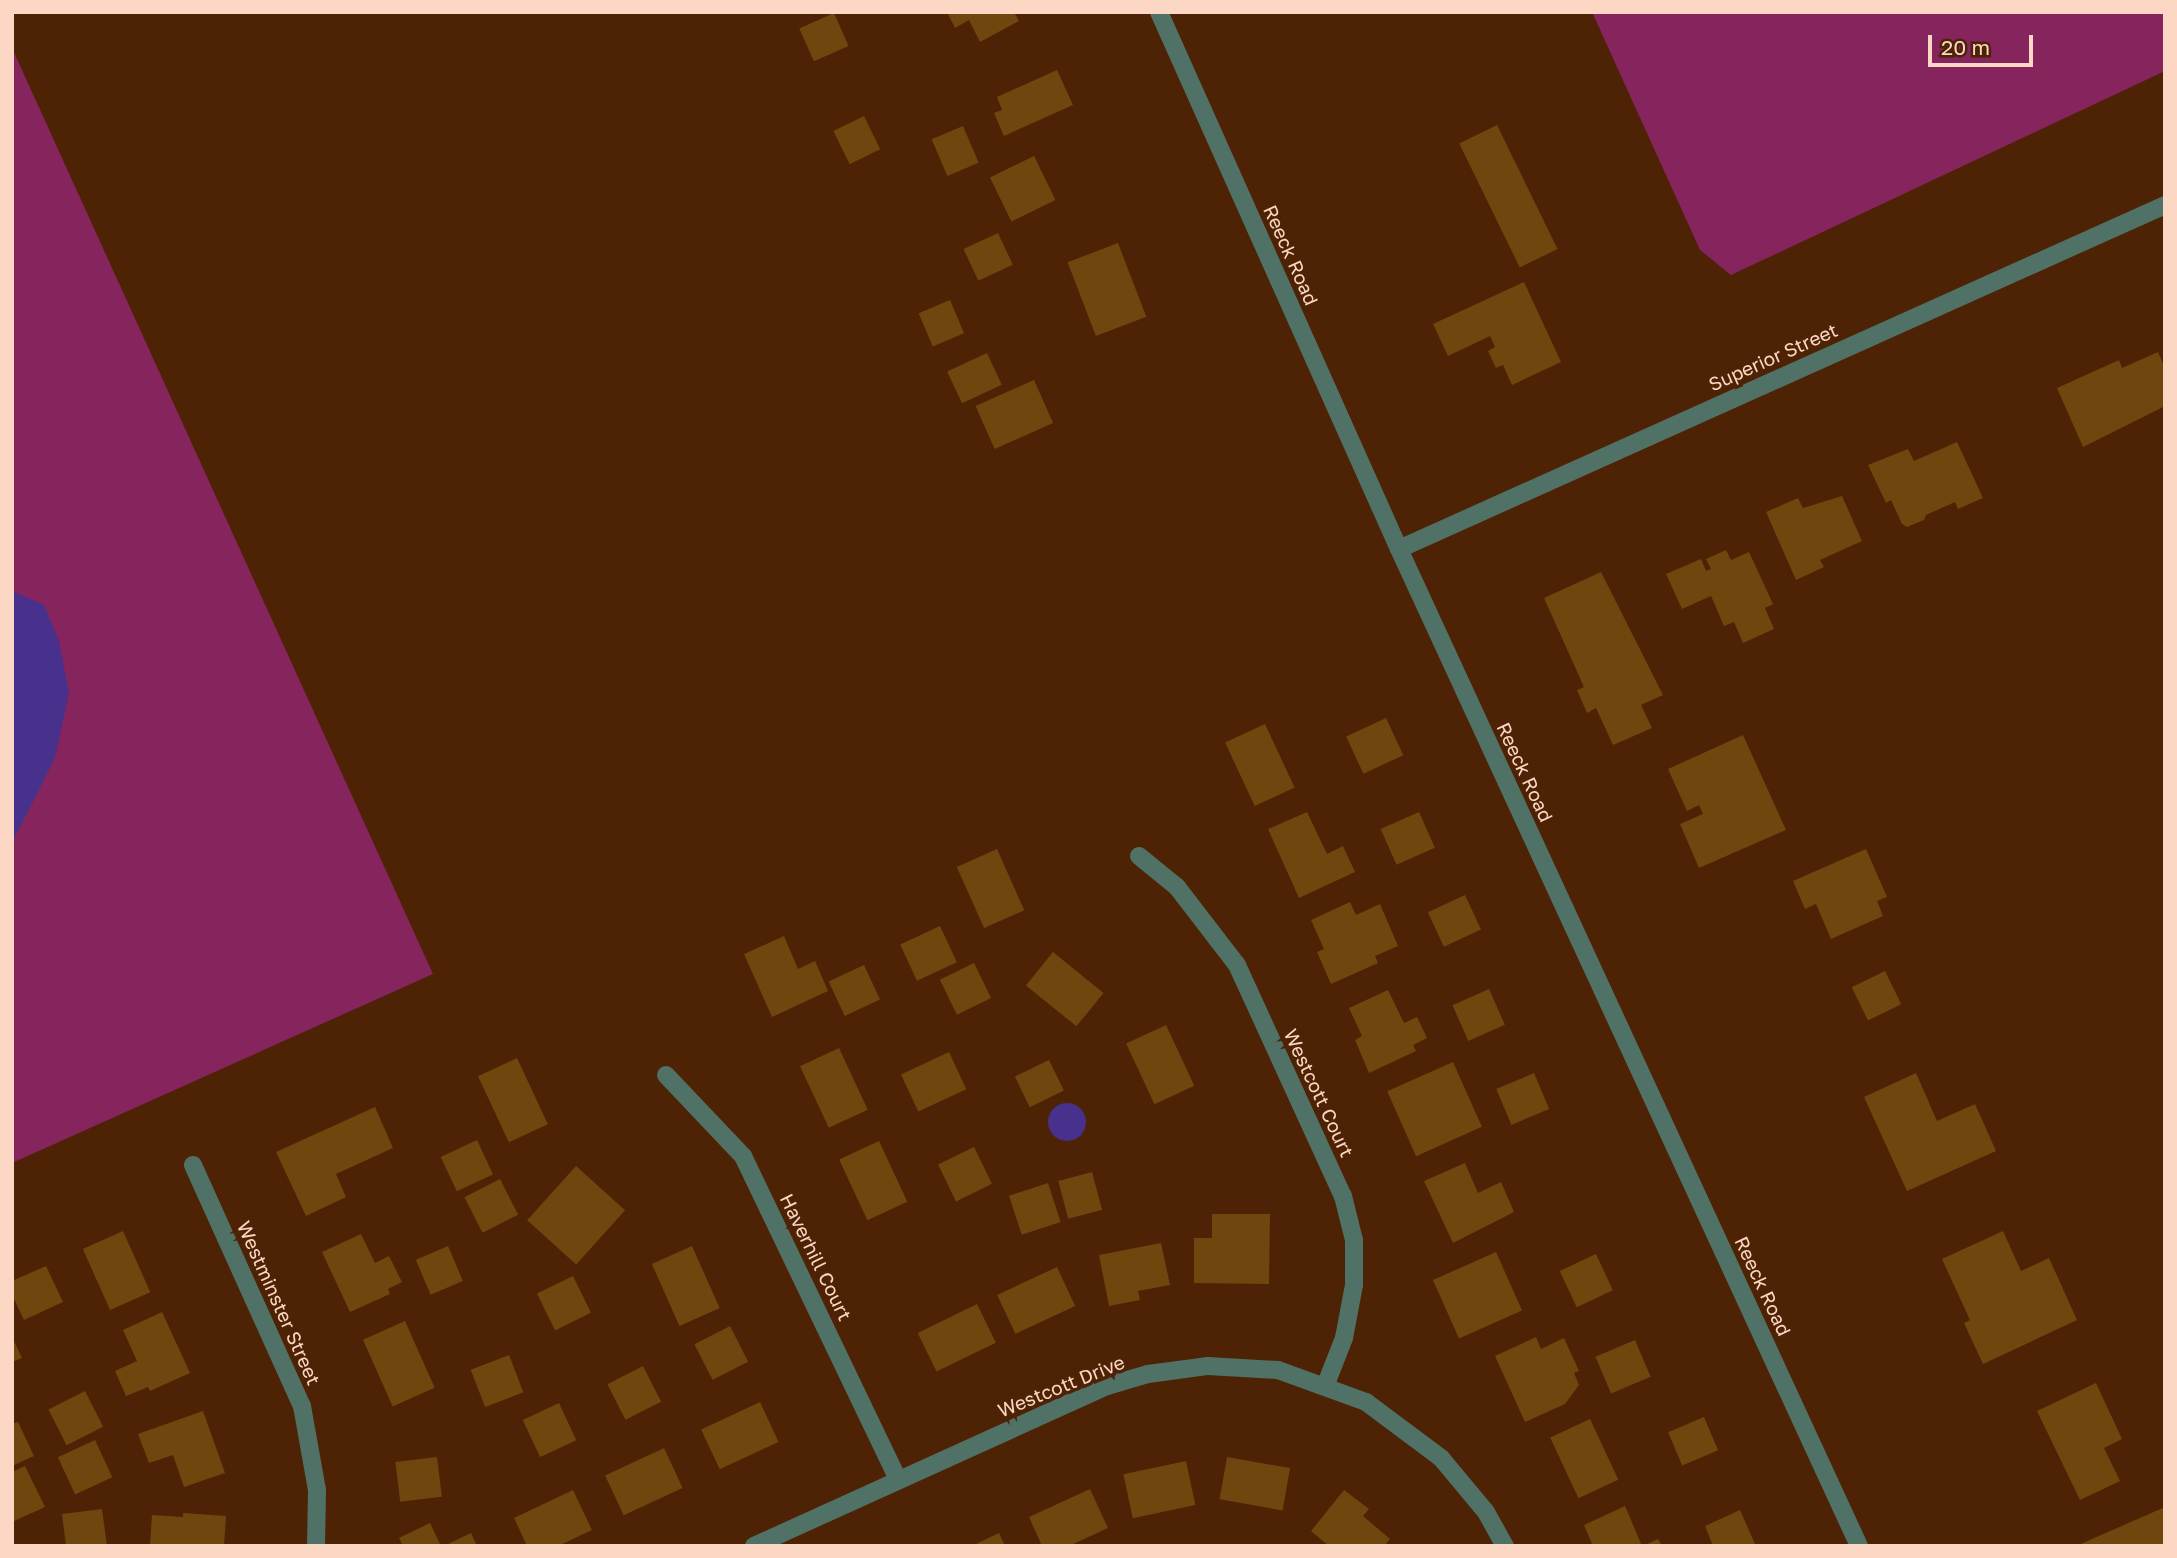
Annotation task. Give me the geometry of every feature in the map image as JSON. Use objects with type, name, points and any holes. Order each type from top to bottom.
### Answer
[{"type":"street","name":"Reeck Road","points":[[1159,12],[1399,549],[1859,1546]]},
{"type":"street","name":"Superior Street","points":[[1399,549],[2165,205]]},
{"type":"street","name":"Westcott Court","points":[[1139,856],[1177,887],[1237,965],[1343,1196],[1354,1240],[1354,1286],[1344,1338],[1326,1384]]},
{"type":"street","name":"Haverhill Court","points":[[666,1075],[743,1156],[897,1478]]},
{"type":"street","name":"Westminster Street","points":[[193,1165],[302,1406],[317,1490],[316,1546]]},
{"type":"street","name":"Westcott Drive","points":[[754,1546],[897,1478],[1107,1386],[1148,1374],[1208,1366],[1278,1370],[1326,1384],[1405,1427],[1441,1458],[1486,1512],[1505,1546]]},
{"type":"shaded area","points":[[1592,12],[2165,12],[2165,71],[1731,275],[1700,250]]},
{"type":"shaded area","points":[[12,48],[433,974],[12,1163]]},
{"type":"shaded area","points":[[12,591],[44,605],[59,641],[69,693],[55,758],[12,843]]},
{"type":"shaded area","points":[[1067,1103],[1080,1109],[1086,1122],[1080,1135],[1067,1141],[1054,1135],[1048,1122],[1054,1109]]},
{"type":"building","points":[[947,12],[1014,12],[1019,21],[980,42],[969,20],[955,28]]},
{"type":"building","points":[[834,13],[849,46],[814,61],[799,28]]},
{"type":"building","points":[[1057,70],[1073,105],[1004,136],[994,113],[1002,110],[997,97]]},
{"type":"building","points":[[864,116],[880,149],[850,164],[833,131]]},
{"type":"building","points":[[1497,125],[1557,249],[1520,267],[1459,143]]},
{"type":"building","points":[[963,126],[979,163],[947,176],[932,139]]},
{"type":"building","points":[[1034,156],[1055,200],[1011,222],[990,177]]},
{"type":"building","points":[[998,233],[1013,265],[978,281],[964,249]]},
{"type":"building","points":[[1118,243],[1146,317],[1096,336],[1068,262]]},
{"type":"building","points":[[1524,282],[1561,362],[1512,385],[1503,365],[1496,368],[1488,351],[1495,347],[1490,336],[1448,356],[1433,324]]},
{"type":"building","points":[[950,300],[964,333],[933,346],[919,313]]},
{"type":"building","points":[[2158,352],[2165,368],[2165,406],[2083,447],[2057,388],[2119,360],[2122,368]]},
{"type":"building","points":[[987,353],[1002,385],[962,403],[947,372]]},
{"type":"building","points":[[1034,380],[1053,423],[995,449],[976,406]]},
{"type":"building","points":[[1957,442],[1983,498],[1958,509],[1955,502],[1926,515],[1924,520],[1907,527],[1902,524],[1891,500],[1886,503],[1868,465],[1908,449],[1914,461]]},
{"type":"building","points":[[1842,496],[1862,541],[1820,560],[1824,567],[1796,580],[1766,512],[1798,498],[1803,508]]},
{"type":"building","points":[[1726,550],[1731,560],[1749,552],[1773,604],[1765,608],[1774,629],[1743,643],[1734,622],[1724,626],[1711,596],[1682,609],[1666,574],[1701,559],[1706,571],[1711,569],[1706,559]]},
{"type":"building","points":[[1601,572],[1663,695],[1641,705],[1652,728],[1613,745],[1596,708],[1587,713],[1577,690],[1584,687],[1544,598]]},
{"type":"building","points":[[1386,718],[1403,755],[1363,774],[1346,737]]},
{"type":"building","points":[[1265,724],[1295,787],[1255,806],[1225,743]]},
{"type":"building","points":[[1743,735],[1786,830],[1699,868],[1680,824],[1703,814],[1699,805],[1687,811],[1668,769]]},
{"type":"building","points":[[1307,812],[1327,854],[1343,846],[1355,872],[1299,898],[1268,829]]},
{"type":"building","points":[[1419,812],[1435,848],[1396,865],[1381,829]]},
{"type":"building","points":[[997,849],[1024,910],[984,928],[957,867]]},
{"type":"building","points":[[1866,849],[1887,897],[1877,901],[1883,916],[1831,939],[1816,904],[1805,909],[1793,881]]},
{"type":"building","points":[[1465,895],[1481,929],[1444,947],[1428,912]]},
{"type":"building","points":[[1350,902],[1356,915],[1380,904],[1398,946],[1375,956],[1378,963],[1331,984],[1317,952],[1324,949],[1311,920]]},
{"type":"building","points":[[940,926],[957,962],[917,981],[900,945]]},
{"type":"building","points":[[784,936],[798,969],[815,961],[828,991],[772,1017],[744,954]]},
{"type":"building","points":[[1053,952],[1104,993],[1076,1026],[1026,985]]},
{"type":"building","points":[[974,963],[991,998],[957,1015],[940,980]]},
{"type":"building","points":[[864,965],[880,999],[845,1016],[829,981]]},
{"type":"building","points":[[1885,971],[1901,1004],[1868,1020],[1852,987]]},
{"type":"building","points":[[1489,989],[1505,1025],[1468,1041],[1452,1005]]},
{"type":"building","points":[[1388,990],[1404,1023],[1417,1017],[1427,1038],[1413,1045],[1416,1051],[1369,1073],[1355,1040],[1362,1036],[1349,1008]]},
{"type":"building","points":[[1166,1025],[1194,1086],[1154,1104],[1126,1044]]},
{"type":"building","points":[[839,1048],[868,1110],[829,1128],[800,1066]]},
{"type":"building","points":[[949,1052],[966,1089],[918,1112],[901,1074]]},
{"type":"building","points":[[517,1058],[548,1124],[509,1142],[478,1076]]},
{"type":"building","points":[[1049,1060],[1064,1091],[1030,1107],[1015,1077]]},
{"type":"building","points":[[1453,1062],[1482,1127],[1416,1156],[1387,1091]]},
{"type":"building","points":[[1534,1073],[1549,1109],[1511,1125],[1496,1089]]},
{"type":"building","points":[[1916,1073],[1937,1121],[1975,1104],[1996,1151],[1907,1191],[1864,1097]]},
{"type":"building","points":[[375,1107],[393,1148],[336,1174],[346,1197],[306,1216],[276,1152]]},
{"type":"building","points":[[477,1140],[493,1174],[457,1191],[441,1157]]},
{"type":"building","points":[[879,1141],[907,1202],[867,1220],[839,1160]]},
{"type":"building","points":[[974,1147],[992,1184],[956,1201],[938,1165]]},
{"type":"building","points":[[1465,1163],[1478,1193],[1501,1182],[1514,1212],[1453,1243],[1424,1181]]},
{"type":"building","points":[[576,1166],[625,1210],[576,1264],[527,1220]]},
{"type":"building","points":[[1092,1172],[1102,1210],[1068,1219],[1058,1181]]},
{"type":"building","points":[[500,1179],[518,1215],[483,1233],[464,1197]]},
{"type":"building","points":[[1048,1183],[1061,1222],[1022,1235],[1009,1196]]},
{"type":"building","points":[[1212,1214],[1270,1214],[1269,1284],[1194,1283],[1194,1238],[1212,1238]]},
{"type":"building","points":[[123,1231],[150,1292],[110,1310],[83,1249]]},
{"type":"building","points":[[2003,1231],[2021,1271],[2049,1258],[2077,1320],[1983,1364],[1964,1323],[1970,1320],[1942,1259]]},
{"type":"building","points":[[361,1234],[375,1263],[389,1256],[402,1282],[388,1289],[390,1294],[350,1312],[322,1252]]},
{"type":"building","points":[[1161,1243],[1170,1285],[1138,1291],[1140,1300],[1109,1306],[1099,1255]]},
{"type":"building","points":[[448,1246],[463,1281],[431,1295],[416,1260]]},
{"type":"building","points":[[692,1246],[720,1308],[679,1326],[652,1264]]},
{"type":"building","points":[[1496,1252],[1522,1310],[1459,1339],[1433,1280]]},
{"type":"building","points":[[1596,1254],[1613,1290],[1577,1307],[1560,1271]]},
{"type":"building","points":[[46,1266],[63,1302],[24,1320],[12,1295],[12,1281]]},
{"type":"building","points":[[1057,1267],[1075,1306],[1015,1334],[997,1295]]},
{"type":"building","points":[[573,1276],[591,1313],[555,1330],[537,1294]]},
{"type":"building","points":[[977,1304],[996,1343],[937,1372],[918,1333]]},
{"type":"building","points":[[162,1312],[190,1373],[150,1391],[148,1387],[126,1396],[115,1371],[137,1361],[123,1330]]},
{"type":"building","points":[[405,1321],[435,1388],[393,1406],[363,1340]]},
{"type":"building","points":[[730,1326],[748,1362],[713,1380],[694,1344]]},
{"type":"building","points":[[12,1337],[22,1358],[12,1362]]},
{"type":"building","points":[[1536,1337],[1541,1349],[1564,1338],[1579,1371],[1574,1373],[1579,1385],[1565,1404],[1525,1422],[1495,1356]]},
{"type":"building","points":[[1635,1340],[1651,1377],[1611,1394],[1595,1357]]},
{"type":"building","points":[[509,1355],[523,1392],[485,1407],[471,1370]]},
{"type":"building","points":[[643,1366],[661,1402],[626,1420],[607,1384]]},
{"type":"building","points":[[2096,1383],[2122,1439],[2104,1448],[2120,1481],[2080,1500],[2037,1411]]},
{"type":"building","points":[[85,1391],[103,1427],[67,1445],[48,1410]]},
{"type":"building","points":[[760,1402],[779,1442],[720,1469],[701,1429]]},
{"type":"building","points":[[559,1403],[576,1440],[540,1457],[523,1420]]},
{"type":"building","points":[[203,1411],[225,1473],[184,1487],[173,1455],[149,1463],[138,1434]]},
{"type":"building","points":[[1704,1417],[1718,1450],[1682,1465],[1668,1432]]},
{"type":"building","points":[[1590,1419],[1618,1480],[1578,1498],[1550,1438]]},
{"type":"building","points":[[18,1422],[34,1456],[12,1466],[12,1424]]},
{"type":"building","points":[[95,1440],[112,1477],[75,1494],[58,1457]]},
{"type":"building","points":[[664,1448],[683,1488],[624,1515],[605,1475]]},
{"type":"building","points":[[437,1457],[442,1497],[400,1502],[395,1462]]},
{"type":"building","points":[[1227,1457],[1290,1468],[1283,1510],[1220,1499]]},
{"type":"building","points":[[1186,1461],[1195,1505],[1133,1518],[1123,1474]]},
{"type":"building","points":[[25,1466],[45,1507],[12,1522],[12,1472]]},
{"type":"building","points":[[1090,1489],[1108,1528],[1069,1546],[1042,1546],[1029,1517]]},
{"type":"building","points":[[573,1490],[592,1530],[558,1546],[527,1546],[514,1518]]},
{"type":"building","points":[[1344,1490],[1369,1509],[1363,1516],[1390,1539],[1384,1546],[1329,1546],[1311,1531]]},
{"type":"building","points":[[1625,1506],[1642,1546],[1593,1546],[1584,1525]]},
{"type":"building","points":[[2165,1507],[2165,1543],[2160,1546],[2076,1546]]},
{"type":"building","points":[[102,1509],[107,1546],[66,1546],[62,1514]]},
{"type":"building","points":[[1740,1510],[1755,1544],[1713,1546],[1705,1526]]},
{"type":"building","points":[[183,1513],[226,1516],[224,1546],[150,1546],[152,1515],[183,1517]]},
{"type":"building","points":[[430,1523],[441,1546],[403,1546],[399,1538]]},
{"type":"building","points":[[471,1533],[477,1546],[444,1546]]},
{"type":"building","points":[[999,1533],[1005,1546],[972,1546]]},
{"type":"building","points":[[1658,1539],[1662,1546],[1643,1546]]}]
